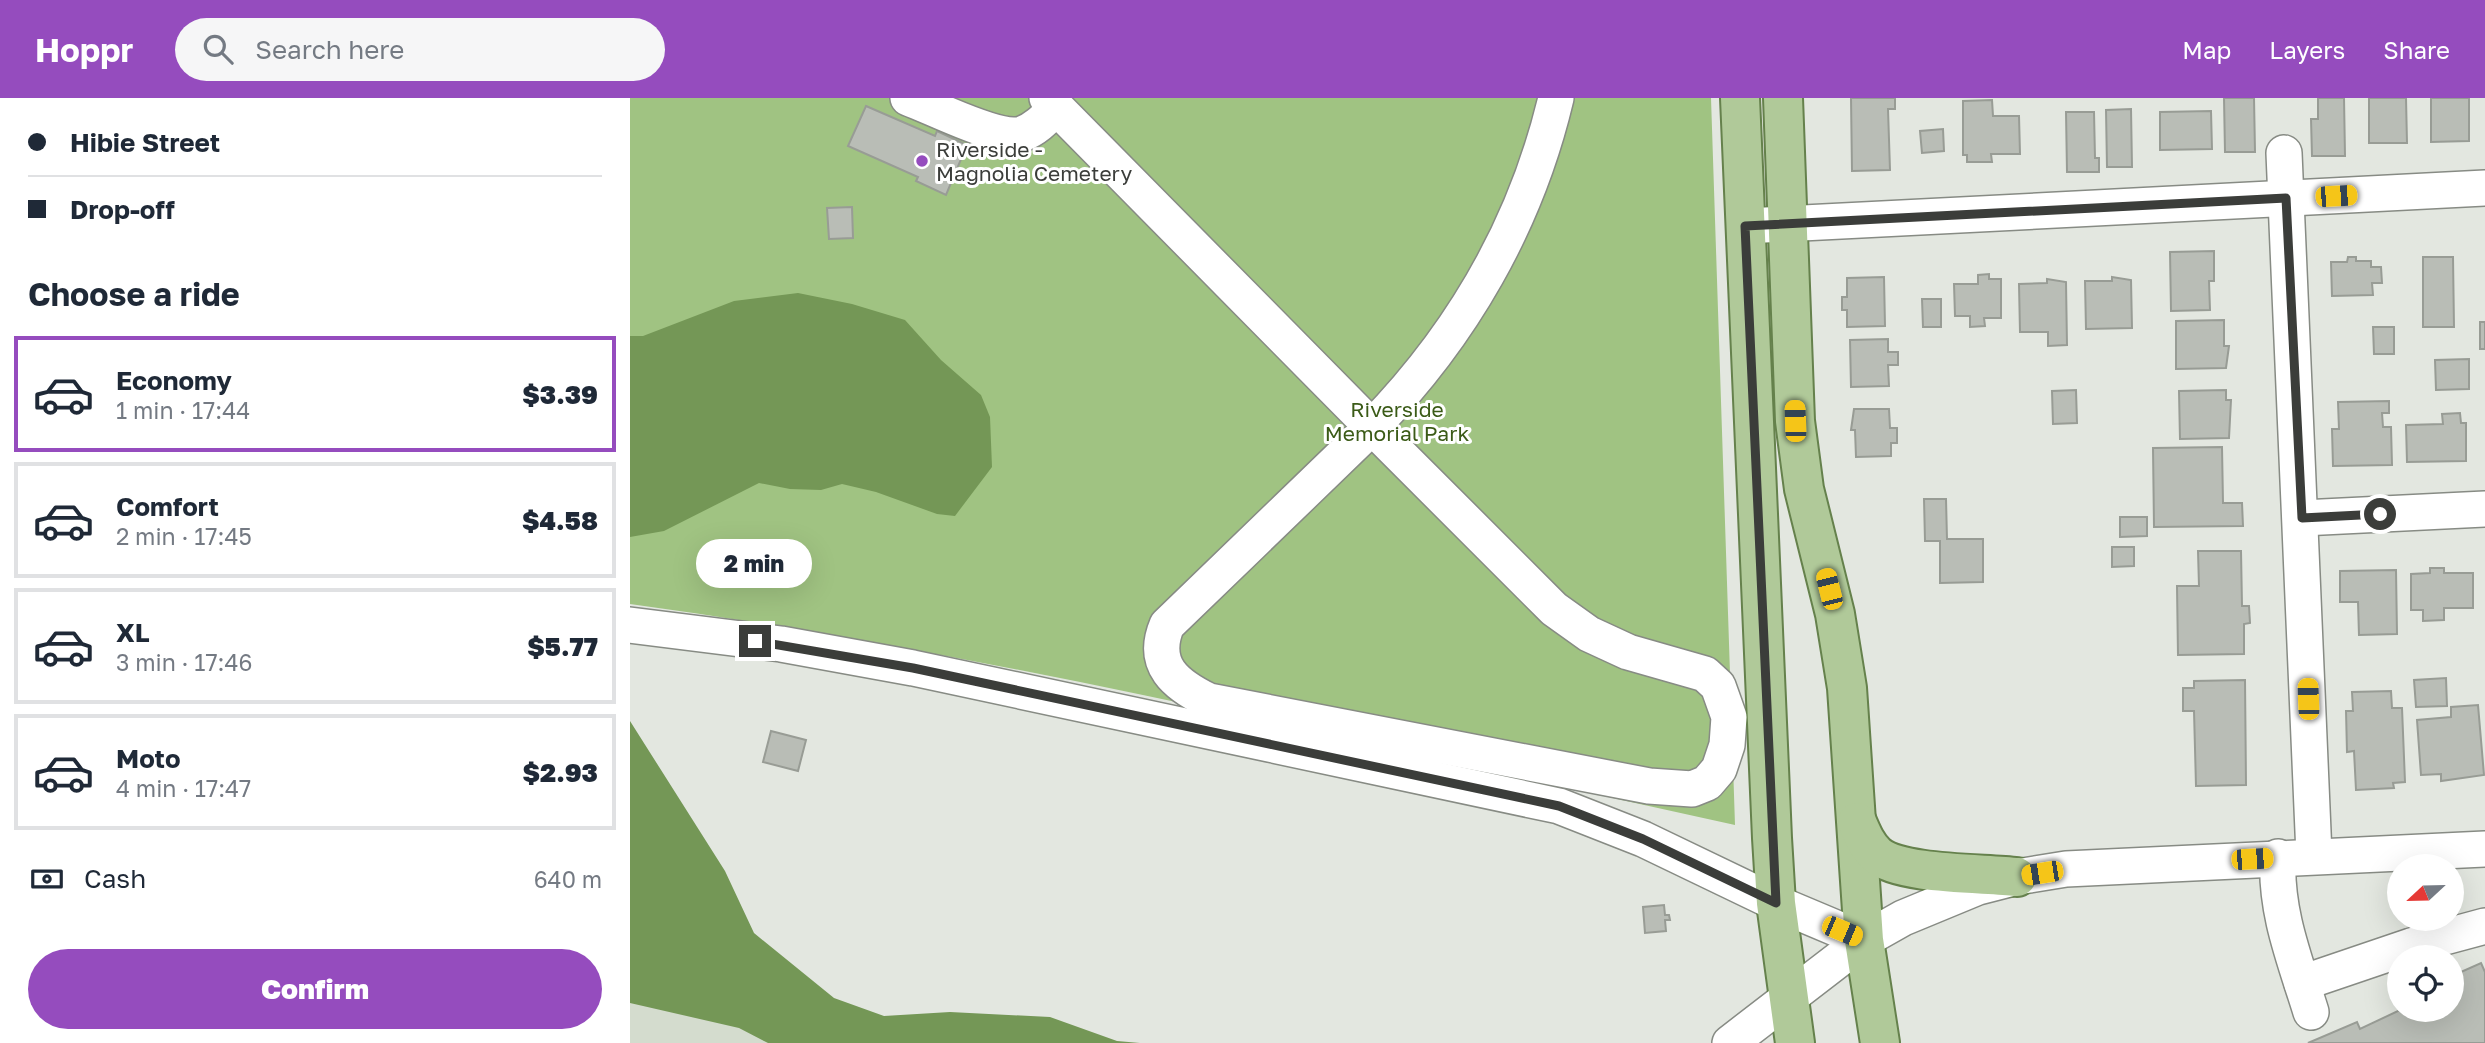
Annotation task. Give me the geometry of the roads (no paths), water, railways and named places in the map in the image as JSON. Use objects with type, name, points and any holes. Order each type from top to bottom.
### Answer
[{"type":"main road","points":[[1740,98],[1776,903],[1795,1043]]},
{"type":"main road","points":[[1783,98],[1795,421],[1804,489],[1835,614],[1847,688],[1864,940],[1880,1043]]},
{"type":"main road","points":[[1857,822],[1866,842],[1890,863],[1908,869],[2017,877]]},
{"type":"street","points":[[908,98],[1001,134],[1020,135],[1040,124],[1051,103],[1372,427],[1554,609],[1589,634],[1628,652],[1705,674],[1718,686],[1729,717],[1727,745],[1719,769],[1707,783],[1692,789],[1649,786],[1209,701],[1182,688],[1168,672],[1161,654],[1162,637],[1167,625],[1372,427],[1418,378],[1480,290],[1507,239],[1534,171],[1556,98]]},
{"type":"street","points":[[2284,153],[2302,518],[2314,855]]},
{"type":"street","points":[[1745,226],[2485,188]]},
{"type":"street","points":[[2302,518],[2485,509]]},
{"type":"street","points":[[630,625],[781,644],[913,668],[1559,806],[1643,839],[1776,903],[1864,940]]},
{"type":"street","points":[[1730,1043],[1864,940],[1903,918],[1965,892],[2017,877],[2066,869],[2314,855],[2485,849]]},
{"type":"street","points":[[2278,857],[2280,914],[2306,998],[2411,946],[2485,926]]},
{"type":"place","name":"Riverside - Magnolia Cemetery","points":[[922,161]]},
{"type":"park label","name":"Riverside Memorial Park","points":[[1397,421]]}]
